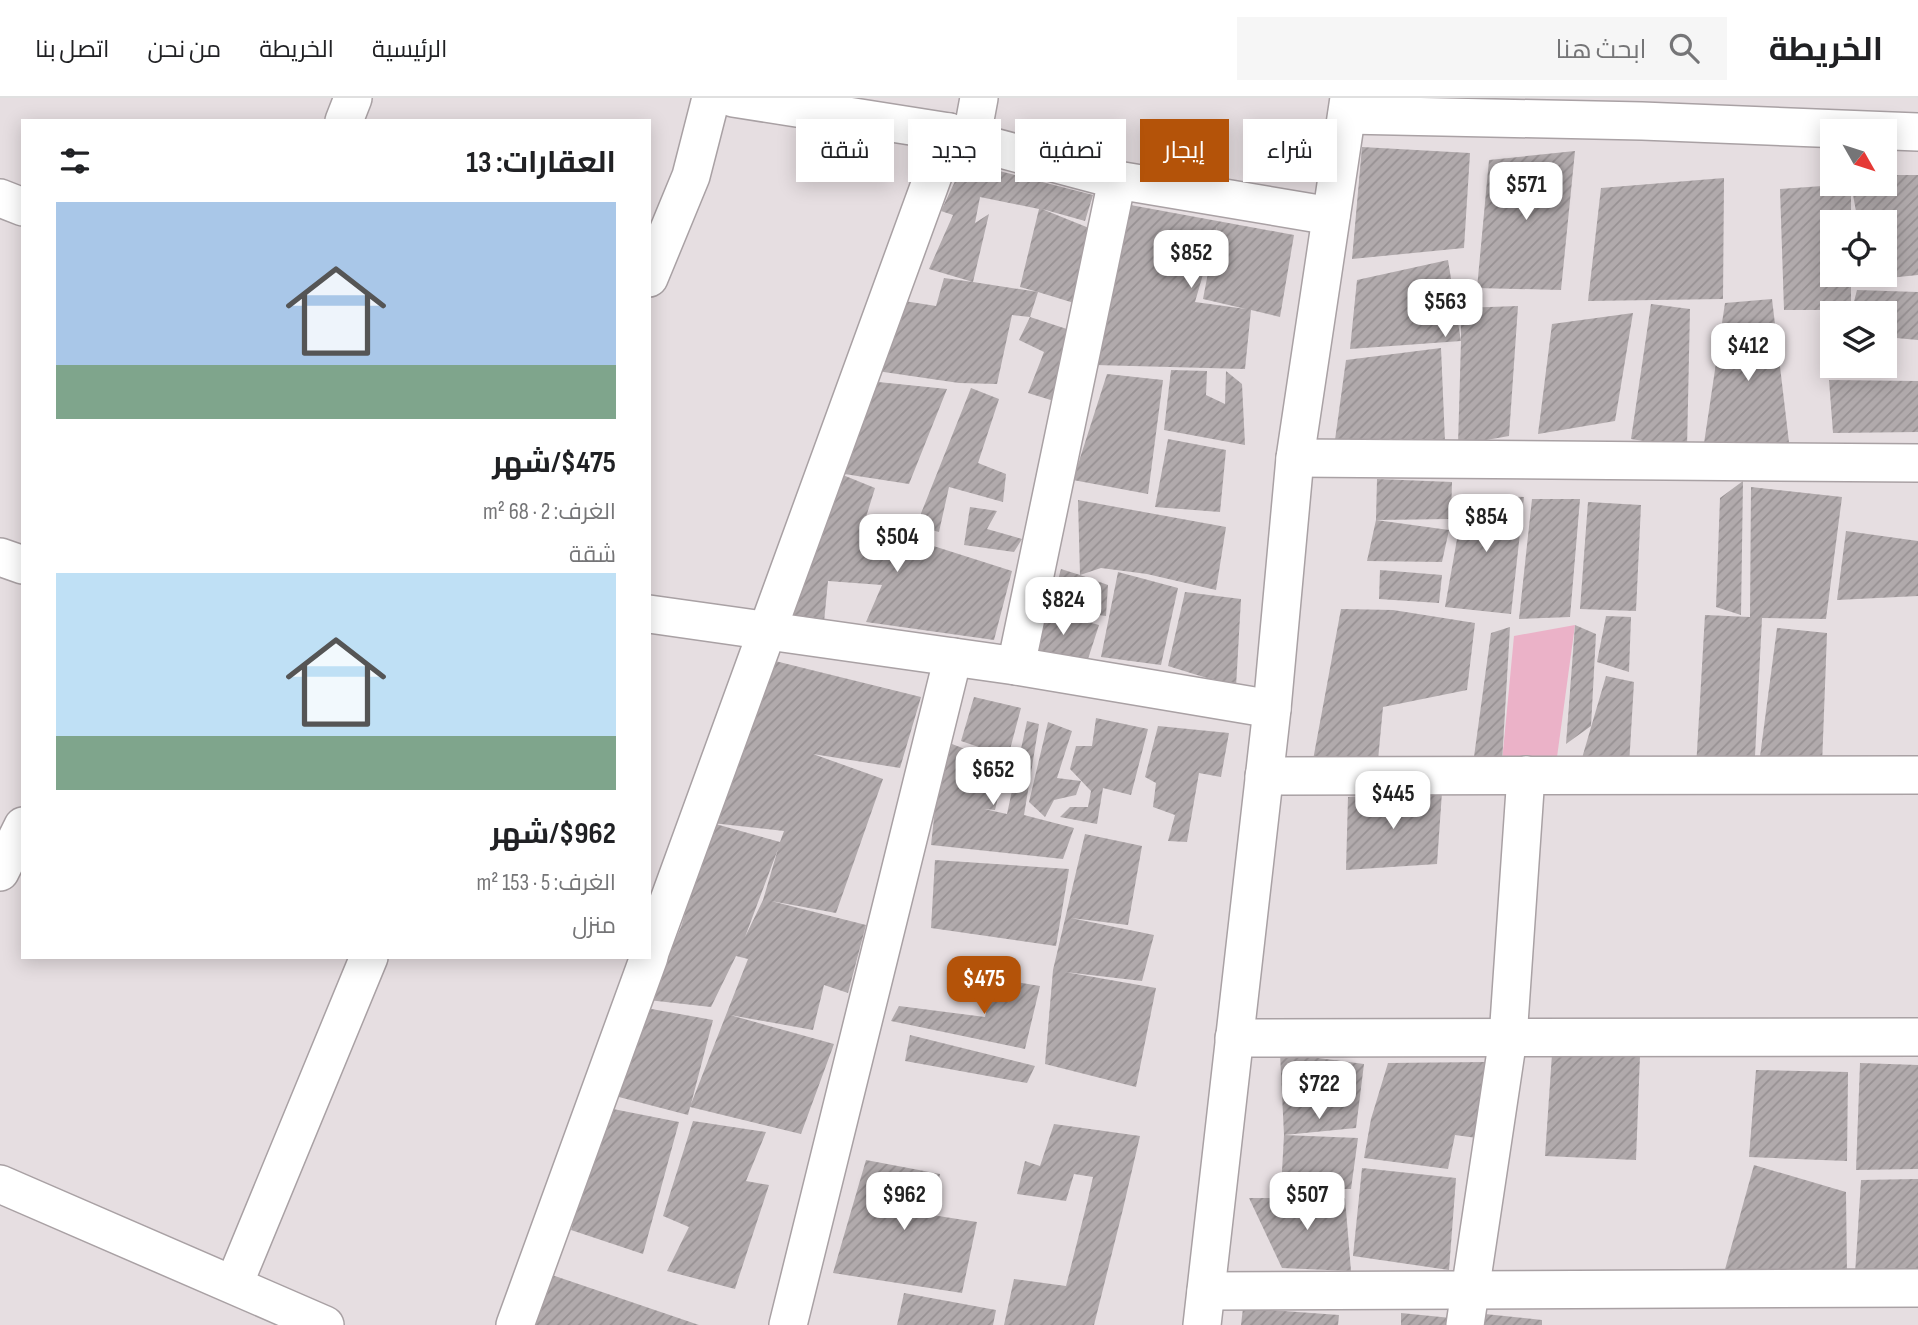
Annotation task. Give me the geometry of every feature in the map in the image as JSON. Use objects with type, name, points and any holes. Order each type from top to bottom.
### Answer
[{"type":"street","points":[[345,119],[353,98]]},
{"type":"street","points":[[651,273],[691,176],[711,98]]},
{"type":"street","points":[[733,98],[908,128]]},
{"type":"street","points":[[969,119],[979,98]]},
{"type":"street","points":[[1918,132],[1644,110],[1348,107],[1295,458],[1272,709],[1204,1308],[1467,1308],[1918,1288]]},
{"type":"street","points":[[1126,181],[1331,215]]},
{"type":"street","points":[[651,951],[768,631],[943,182]]},
{"type":"street","points":[[1016,666],[1117,182]]},
{"type":"street","points":[[0,198],[21,206]]},
{"type":"street","points":[[1295,458],[1918,463]]},
{"type":"street","points":[[0,557],[21,564]]},
{"type":"street","points":[[651,614],[1016,666],[1272,709]]},
{"type":"street","points":[[788,1325],[953,657]]},
{"type":"street","points":[[1467,1308],[1508,1038],[1526,775]]},
{"type":"street","points":[[1264,776],[1918,775]]},
{"type":"street","points":[[0,872],[21,830]]},
{"type":"street","points":[[234,1284],[368,959]]},
{"type":"street","points":[[514,1325],[648,959]]},
{"type":"street","points":[[1234,1038],[1918,1037]]},
{"type":"street","points":[[0,1184],[324,1325]]},
{"type":"shaded area","points":[[1575,625],[1557,757],[1502,762],[1514,636]]},
{"type":"building","points":[[1362,147],[1470,153],[1464,248],[1352,259]]},
{"type":"building","points":[[1575,151],[1561,290],[1477,288],[1489,160]]},
{"type":"building","points":[[1001,171],[1015,175],[1015,182],[1042,182],[1093,195],[1085,221],[1042,209],[1094,230],[1074,303],[1020,287],[1039,209],[980,197],[975,223],[989,214],[973,282],[929,269],[953,215],[941,211],[955,182],[1001,182]]},
{"type":"building","points":[[1897,175],[1918,175],[1918,275],[1897,277],[1897,210],[1856,210],[1853,196],[1897,196]]},
{"type":"building","points":[[1724,178],[1723,299],[1588,301],[1601,188]]},
{"type":"building","points":[[1820,186],[1820,196],[1851,196],[1851,210],[1820,210],[1820,287],[1851,287],[1851,301],[1820,301],[1820,310],[1784,310],[1780,189]]},
{"type":"building","points":[[1125,204],[1294,235],[1280,317],[1251,310],[1245,369],[1095,365],[1114,289]],"holes":[[[1217,226],[1203,299],[1246,309],[1195,302]]]},
{"type":"building","points":[[1448,260],[1461,341],[1350,349],[1357,280]]},
{"type":"building","points":[[944,278],[1038,292],[1030,317],[1012,315],[997,384],[959,383],[877,371],[904,301],[936,306]]},
{"type":"building","points":[[1857,290],[1918,292],[1918,340],[1897,338],[1897,301],[1854,301]]},
{"type":"building","points":[[1772,299],[1790,451],[1703,450],[1725,303]]},
{"type":"building","points":[[1651,304],[1690,309],[1687,448],[1631,439]]},
{"type":"building","points":[[1518,306],[1509,436],[1458,445],[1461,308]]},
{"type":"building","points":[[1633,313],[1615,421],[1538,434],[1552,324]]},
{"type":"building","points":[[1030,317],[1073,331],[1054,401],[1028,393],[1044,352],[1019,340]]},
{"type":"building","points":[[1441,348],[1445,442],[1335,440],[1346,360]]},
{"type":"building","points":[[1171,370],[1207,371],[1206,395],[1225,404],[1226,371],[1242,384],[1245,445],[1164,430]]},
{"type":"building","points":[[1107,374],[1163,380],[1148,494],[1073,480]]},
{"type":"building","points":[[1829,380],[1918,381],[1918,432],[1833,433]]},
{"type":"building","points":[[878,382],[947,389],[909,484],[838,473]]},
{"type":"building","points":[[971,388],[999,399],[978,463],[1006,474],[1003,502],[949,487],[939,532],[916,526]]},
{"type":"building","points":[[1168,439],[1226,450],[1220,512],[1155,507]]},
{"type":"building","points":[[838,473],[875,488],[858,543],[862,533],[902,536],[1012,571],[994,640],[866,622],[882,585],[828,581],[824,622],[784,614]]},
{"type":"building","points":[[1377,479],[1452,482],[1451,519],[1376,520]]},
{"type":"building","points":[[1743,481],[1741,615],[1716,607],[1720,498]]},
{"type":"building","points":[[1751,487],[1842,497],[1826,619],[1762,618],[1755,756],[1696,768],[1705,615],[1750,617]]},
{"type":"building","points":[[1465,494],[1524,497],[1511,614],[1445,607]]},
{"type":"building","points":[[1532,499],[1580,499],[1570,617],[1519,619]]},
{"type":"building","points":[[1078,500],[1226,527],[1216,590],[1147,574],[1101,568],[1080,575]]},
{"type":"building","points":[[1588,502],[1641,505],[1636,611],[1580,609]]},
{"type":"building","points":[[970,507],[997,511],[987,529],[1022,539],[1014,552],[964,545]]},
{"type":"building","points":[[1376,520],[1449,530],[1442,562],[1367,561]]},
{"type":"building","points":[[1846,531],[1918,541],[1918,596],[1837,600]]},
{"type":"building","points":[[1061,569],[1108,585],[1106,616],[1050,609]]},
{"type":"building","points":[[1380,570],[1442,575],[1439,603],[1379,599]]},
{"type":"building","points":[[1118,572],[1178,588],[1161,665],[1101,657]]},
{"type":"building","points":[[1185,592],[1241,599],[1236,687],[1168,666]]},
{"type":"building","points":[[1039,609],[1099,625],[1088,659],[1033,656]]},
{"type":"building","points":[[1341,609],[1393,610],[1475,623],[1467,690],[1383,707],[1378,760],[1313,760]]},
{"type":"building","points":[[1606,616],[1631,617],[1629,672],[1597,662]]},
{"type":"building","points":[[1575,625],[1596,634],[1591,726],[1566,744]]},
{"type":"building","points":[[1510,627],[1502,762],[1473,764],[1491,633]]},
{"type":"building","points":[[1777,628],[1827,633],[1822,765],[1759,764]]},
{"type":"building","points":[[771,660],[921,697],[900,768],[813,754],[883,779],[836,913],[771,901],[866,925],[848,993],[824,985],[813,1030],[730,1015],[834,1044],[801,1134],[690,1107],[688,1115],[615,1096],[646,1008],[713,1020],[691,1104],[748,959],[736,956],[711,1007],[648,1000],[681,927],[712,823]],"holes":[[[712,823],[784,831],[780,842]],[[778,849],[763,900],[745,937]]]},
{"type":"building","points":[[1606,676],[1634,682],[1629,766],[1580,765]]},
{"type":"building","points":[[974,697],[1021,708],[1008,757],[961,741]]},
{"type":"building","points":[[1096,718],[1148,729],[1131,795],[1103,788],[1097,824],[1060,817],[1070,807],[1088,807],[1091,791],[1070,769],[1076,746],[1092,746]]},
{"type":"building","points":[[1027,721],[1039,724],[1024,815],[1074,828],[1063,859],[931,845],[936,800],[952,744],[1006,765],[995,810],[984,809],[1007,814]]},
{"type":"building","points":[[1048,722],[1072,731],[1057,778],[1081,781],[1076,795],[1054,800],[1045,817],[1029,802]]},
{"type":"building","points":[[1158,726],[1229,733],[1221,777],[1199,773],[1187,842],[1168,841],[1175,815],[1153,807],[1156,783],[1145,777]]},
{"type":"building","points":[[1442,792],[1437,864],[1346,870],[1348,797]]},
{"type":"building","points":[[1085,834],[1142,846],[1128,925],[1071,918],[1154,935],[1142,981],[1065,972],[1156,988],[1136,1087],[1045,1064],[1053,970]]},
{"type":"building","points":[[935,860],[1069,869],[1056,946],[931,928]]},
{"type":"building","points":[[993,978],[1040,986],[1025,1049],[891,1021],[899,1006],[985,1017]]},
{"type":"building","points":[[910,1035],[1035,1066],[1027,1083],[905,1061]]},
{"type":"building","points":[[1280,1053],[1364,1064],[1356,1128],[1284,1135]]},
{"type":"building","points":[[1552,1054],[1640,1055],[1636,1160],[1545,1156]]},
{"type":"building","points":[[1485,1062],[1477,1138],[1455,1135],[1448,1169],[1364,1158],[1371,1119],[1388,1063]]},
{"type":"building","points":[[1860,1063],[1918,1065],[1918,1169],[1856,1170]]},
{"type":"building","points":[[1756,1070],[1848,1072],[1847,1161],[1749,1157]]},
{"type":"building","points":[[608,1108],[679,1122],[643,1254],[571,1230]]},
{"type":"building","points":[[693,1121],[766,1132],[746,1181],[769,1185],[735,1289],[667,1271],[689,1227],[663,1216]]},
{"type":"building","points":[[1054,1124],[1140,1136],[1123,1209],[1094,1325],[1004,1325],[1014,1279],[1066,1286],[1087,1203],[1093,1177],[1074,1174],[1066,1201],[1017,1194],[1025,1161],[1040,1166]]},
{"type":"building","points":[[1284,1135],[1358,1138],[1351,1189],[1281,1189]]},
{"type":"building","points":[[866,1160],[940,1174],[932,1215],[977,1222],[962,1293],[833,1273]]},
{"type":"building","points":[[1754,1165],[1846,1192],[1847,1273],[1724,1273]]},
{"type":"building","points":[[1362,1168],[1456,1178],[1449,1270],[1353,1256]]},
{"type":"building","points":[[1918,1179],[1918,1276],[1855,1274],[1861,1180]]},
{"type":"building","points":[[1249,1198],[1345,1198],[1351,1271],[1282,1268]]},
{"type":"building","points":[[552,1275],[699,1325],[532,1325]]},
{"type":"building","points":[[904,1293],[996,1310],[993,1325],[897,1325]]},
{"type":"building","points":[[1243,1308],[1339,1315],[1338,1325],[1241,1325]]},
{"type":"building","points":[[1401,1313],[1451,1318],[1450,1325],[1401,1325]]},
{"type":"building","points":[[1485,1314],[1542,1320],[1542,1325],[1485,1325]]}]
